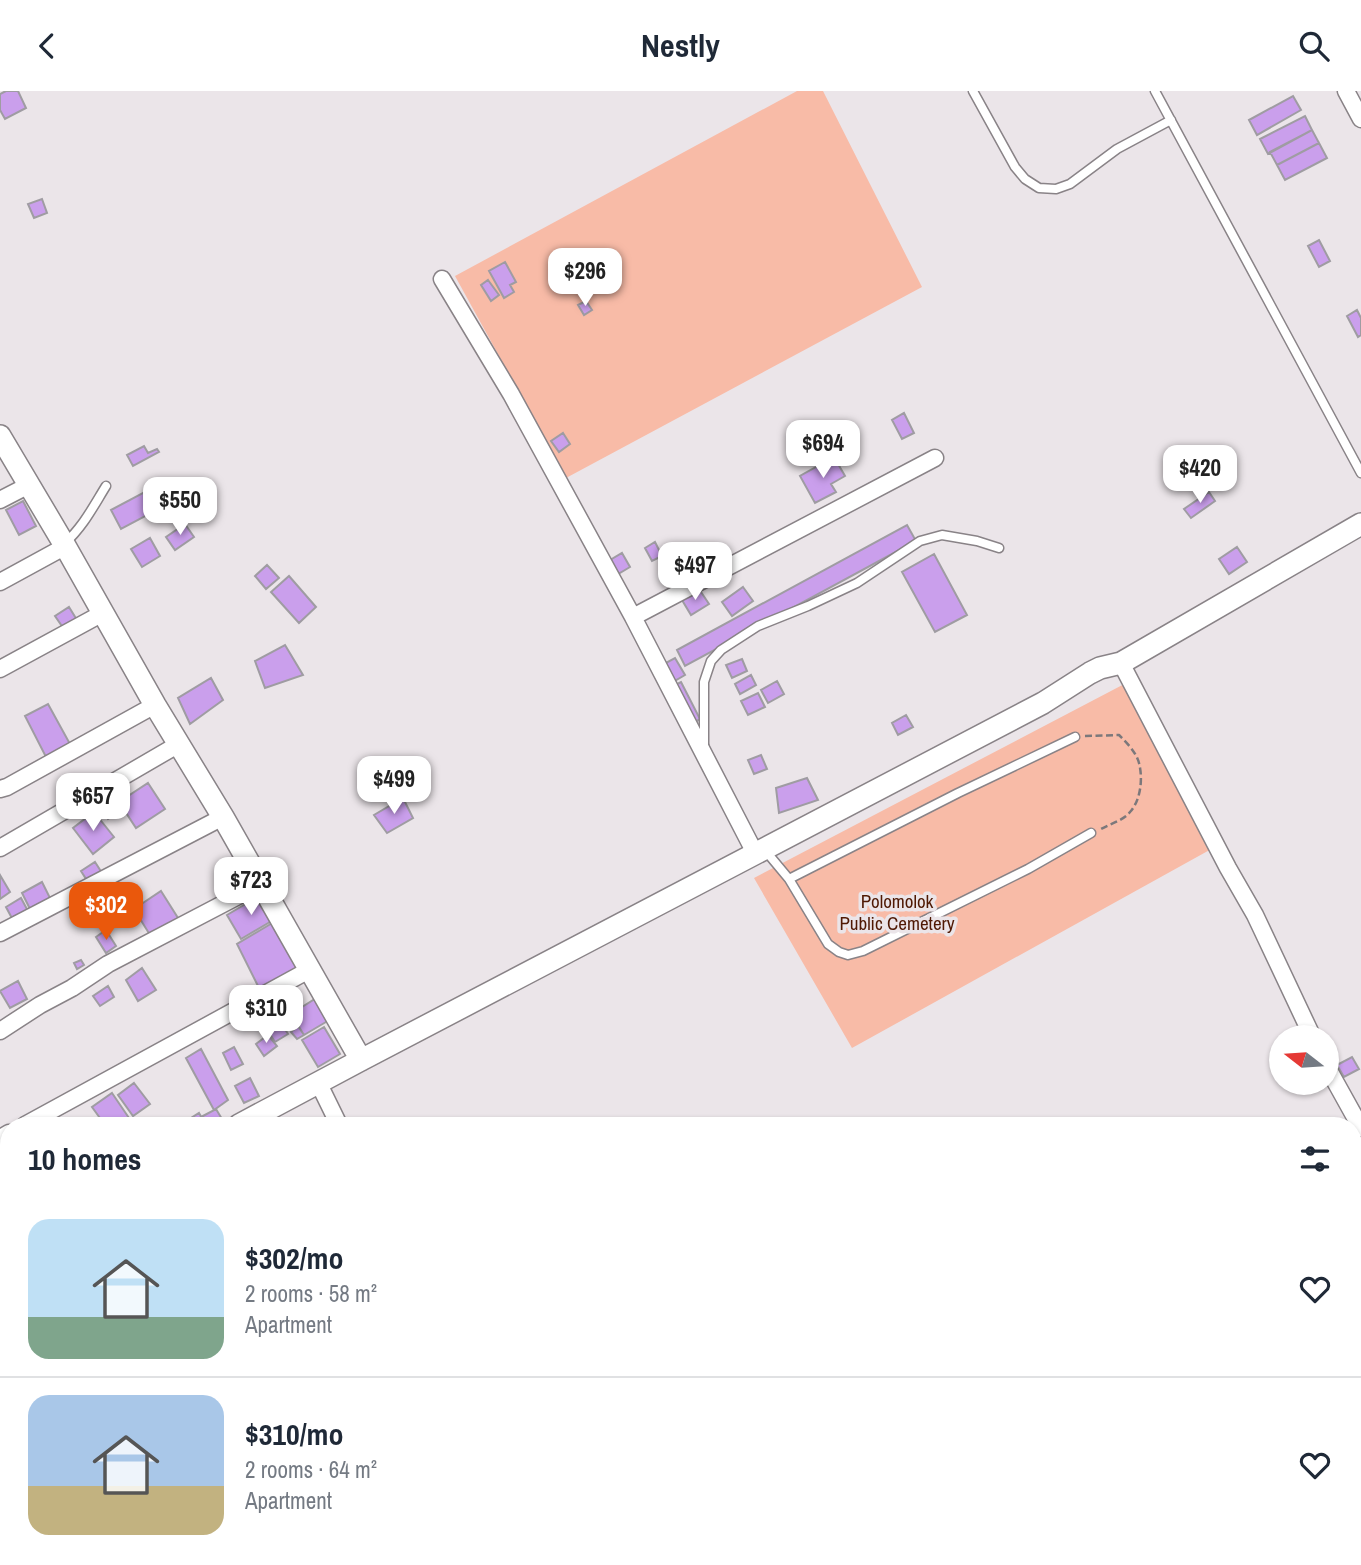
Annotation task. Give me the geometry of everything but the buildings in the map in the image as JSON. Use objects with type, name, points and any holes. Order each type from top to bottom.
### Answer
[{"type":"street","points":[[1346,91],[1361,119]]},
{"type":"street","points":[[442,279],[511,394],[633,617],[704,757],[759,851]]},
{"type":"street","points":[[0,436],[361,1059]]},
{"type":"street","points":[[633,617],[934,458]]},
{"type":"street","points":[[0,500],[29,485]]},
{"type":"street","points":[[254,1117],[1043,703],[1090,673],[1121,663],[1361,524]]},
{"type":"street","points":[[0,582],[65,545]]},
{"type":"street","points":[[0,669],[103,613]]},
{"type":"street","points":[[1121,663],[1255,915],[1307,1025]]},
{"type":"street","points":[[0,789],[155,705]]},
{"type":"street","points":[[0,848],[179,744]]},
{"type":"street","points":[[0,933],[223,817]]},
{"type":"street","points":[[0,1031],[108,964],[261,884]]},
{"type":"street","points":[[40,1117],[309,970]]},
{"type":"street","points":[[318,1082],[335,1117]]},
{"type":"street","points":[[1339,1088],[1355,1117]]},
{"type":"lane","points":[[973,91],[1015,167],[1025,180],[1039,188],[1056,189],[1070,184],[1117,149],[1171,120]]},
{"type":"lane","points":[[1156,91],[1361,473]]},
{"type":"lane","points":[[65,545],[85,521],[106,486]]},
{"type":"lane","points":[[704,757],[704,682],[711,661],[721,650],[758,626],[857,583],[920,541],[942,535],[999,548]]},
{"type":"lane","points":[[789,879],[958,793],[1076,737]]},
{"type":"lane","points":[[759,851],[789,879],[828,944],[848,955],[863,951],[1028,869],[1091,834]]},
{"type":"path","points":[[1076,737],[1119,735],[1139,762],[1140,786],[1137,802],[1129,815],[1091,834]]},
{"type":"green space","points":[[797,91],[823,91],[922,287],[566,478],[455,276]]},
{"type":"green space","name":"Polomolok Public Cemetery","points":[[1130,681],[1215,847],[852,1048],[754,878]]}]
